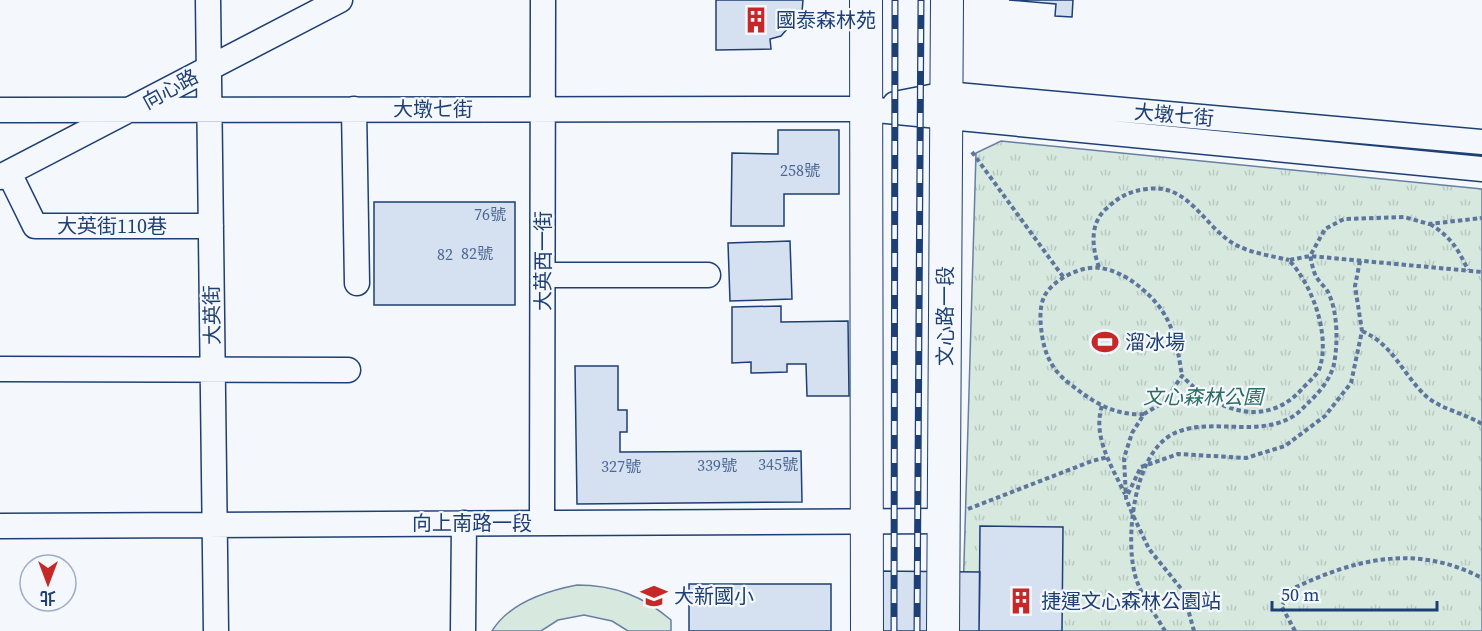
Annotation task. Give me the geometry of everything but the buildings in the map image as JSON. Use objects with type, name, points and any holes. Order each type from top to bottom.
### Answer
[{"type":"main road","points":[[866,0],[867,631]]},
{"type":"main road","name":"文心路一段","points":[[943,631],[947,0]]},
{"type":"street","name":"大英街","points":[[208,0],[216,631]]},
{"type":"street","name":"向心路","points":[[4,175],[134,109],[209,67],[301,10],[340,0]]},
{"type":"street","name":"大英西一街","points":[[542,523],[543,0]]},
{"type":"street","name":"大墩七街","points":[[946,105],[1482,169]]},
{"type":"street","name":"大墩七街","points":[[0,110],[866,109],[946,105],[1482,142]]},
{"type":"street","points":[[354,109],[357,283]]},
{"type":"street","name":"大英街110巷","points":[[4,175],[35,226],[211,226]]},
{"type":"street","points":[[543,275],[708,275]]},
{"type":"street","points":[[0,369],[348,370]]},
{"type":"street","name":"向上南路一段","points":[[0,526],[944,521]]},
{"type":"street","points":[[463,631],[464,523]]},
{"type":"path","points":[[946,105],[1064,278]]},
{"type":"path","points":[[1099,267],[1092,247],[1095,228],[1103,212],[1131,191],[1153,188],[1176,192],[1237,245],[1289,260],[1310,256],[1482,272]]},
{"type":"path","points":[[1165,631],[1135,576],[1131,546],[1132,513],[1140,479],[1159,445],[1171,435],[1189,429],[1244,426],[1288,419],[1318,394],[1334,366],[1333,308],[1328,291],[1315,276],[1310,256],[1325,229],[1344,219],[1404,217],[1430,224],[1446,234],[1456,245],[1468,271]]},
{"type":"path","points":[[1430,224],[1482,218]]},
{"type":"path","points":[[1144,414],[1127,415],[1102,406],[1060,377],[1052,367],[1043,345],[1042,305],[1046,294],[1064,278],[1099,267],[1126,277],[1161,310],[1172,331],[1182,376],[1201,395],[1226,408],[1243,412],[1285,406],[1320,369],[1323,332],[1302,274],[1289,260]]},
{"type":"path","points":[[1126,498],[1141,467],[1178,454],[1246,458],[1285,446],[1325,416],[1351,383],[1362,331],[1355,286],[1360,261]]},
{"type":"path","points":[[1362,331],[1376,337],[1390,349],[1395,360],[1429,399],[1482,424]]},
{"type":"path","points":[[1126,498],[1124,458],[1132,433],[1144,414],[1164,402],[1182,376]]},
{"type":"path","points":[[1102,406],[1098,426],[1108,457],[1149,549],[1183,591],[1194,631]]},
{"type":"path","points":[[944,521],[983,501],[1108,457]]},
{"type":"path","points":[[1295,631],[1282,607],[1288,591],[1316,577],[1361,562],[1390,557],[1424,557],[1461,567],[1482,578]]},
{"type":"green space","name":"文心森林公園","points":[[1001,141],[1482,189],[1482,631],[962,631],[976,153]]},
{"type":"green space","points":[[577,585],[603,587],[639,598],[671,620],[671,631],[628,631],[612,621],[584,615],[558,620],[541,631],[492,631],[508,613],[529,600]]},
{"type":"railway","points":[[894,631],[895,0]]},
{"type":"railway","points":[[917,631],[921,0]]},
{"type":"place","name":"國泰森林苑","points":[[756,20]]},
{"type":"place","name":"溜冰場","points":[[1105,342]]},
{"type":"place","name":"大新國小","points":[[654,596]]},
{"type":"place","name":"捷運文心森林公園站","points":[[1021,601]]}]
